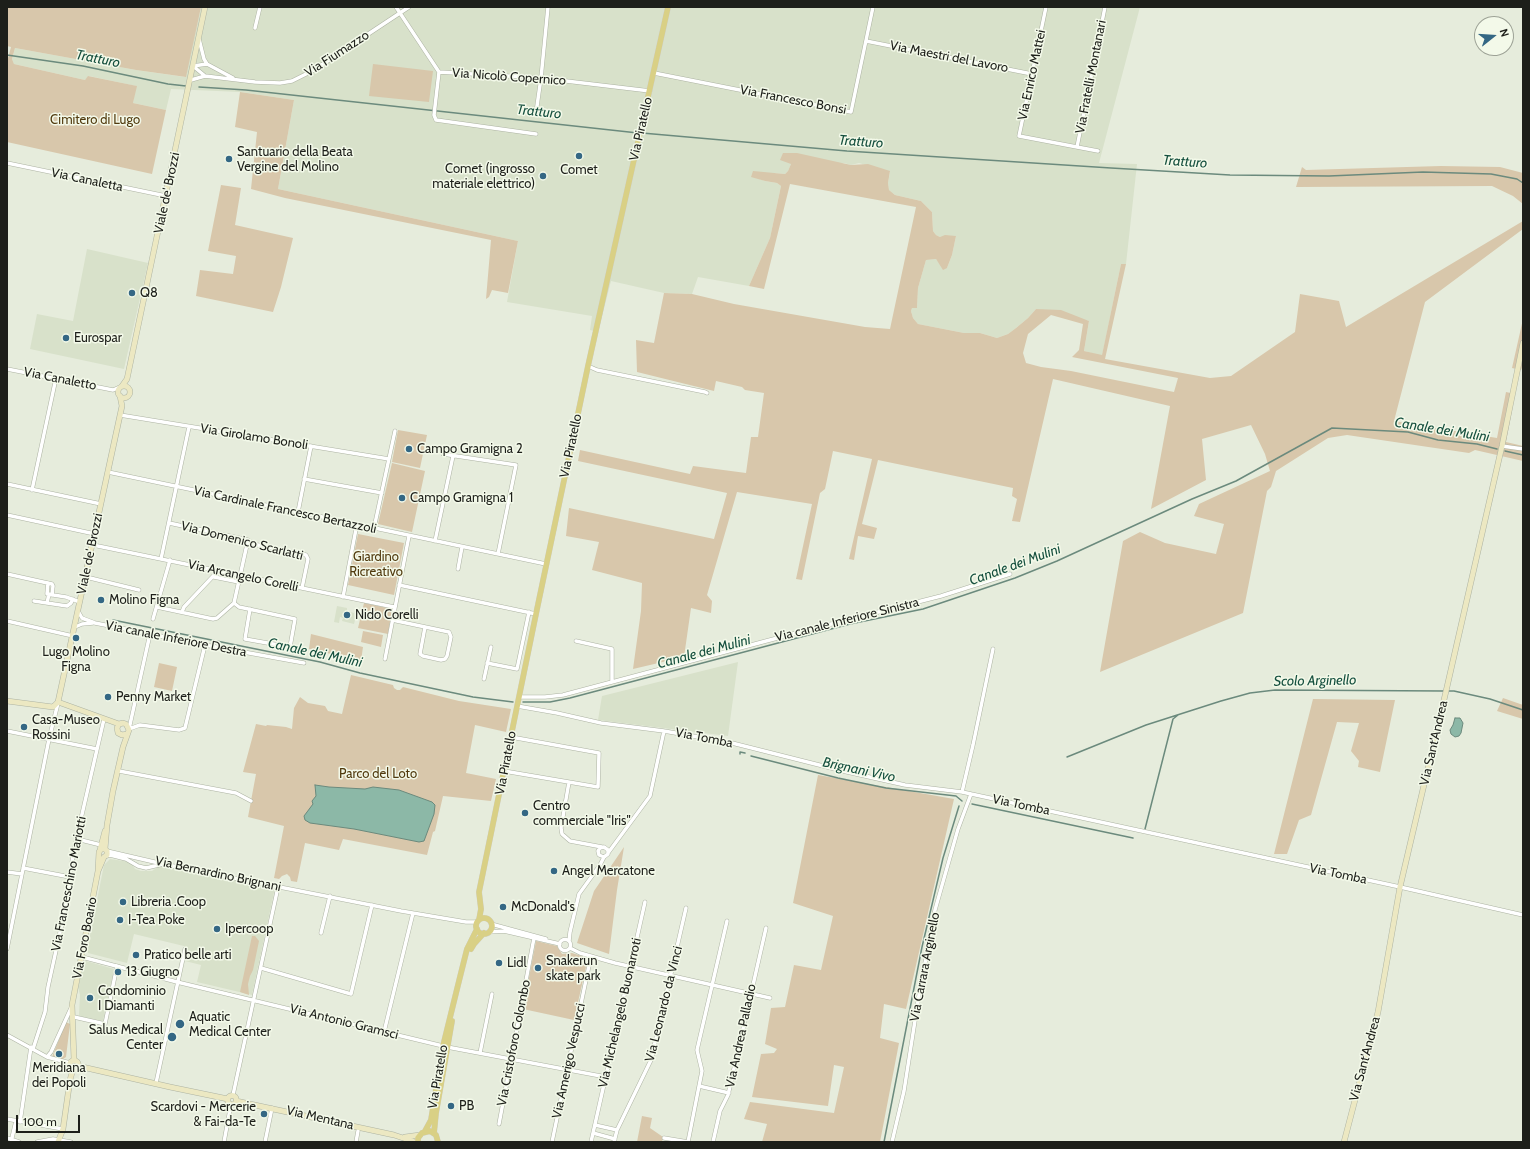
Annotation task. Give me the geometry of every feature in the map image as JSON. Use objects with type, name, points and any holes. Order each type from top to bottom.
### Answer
[{"type":"main road","name":"Via Piratello","points":[[417,1142],[430,1120],[468,949],[481,909],[479,898],[481,885],[546,564],[588,366],[668,7]]},
{"type":"main road","name":"Via Piratello","points":[[434,1133],[434,1123],[445,1047],[471,950],[474,944],[491,928],[490,921],[482,901],[481,885]]},
{"type":"main road","points":[[486,933],[480,932],[477,924],[483,918],[490,921]]},
{"type":"main road","points":[[422,1133],[430,1131],[434,1133],[439,1141]]},
{"type":"street","name":"Viale de' Brozzi","points":[[58,702],[122,406],[130,394],[127,379],[191,80],[198,37],[205,7]]},
{"type":"street","points":[[255,28],[260,7]]},
{"type":"street","name":"Via Nicolò Copernico","points":[[396,7],[439,72],[541,78],[650,91]]},
{"type":"street","name":"Via Fiumazzo","points":[[191,80],[205,76],[280,83],[292,81],[314,70],[409,7]]},
{"type":"street","points":[[536,113],[548,7]]},
{"type":"street","name":"Via Francesco Bonsi","points":[[654,73],[851,112],[872,7]]},
{"type":"street","name":"Via Enrico Mattei","points":[[1046,7],[1020,136],[1098,151]]},
{"type":"street","name":"Via Fratelli Montanari","points":[[1077,147],[1105,7]]},
{"type":"street","points":[[193,66],[207,64],[204,59],[198,37]]},
{"type":"street","name":"Via Maestri del Lavoro","points":[[866,41],[1032,74]]},
{"type":"street","name":"Via Fiumazzo","points":[[207,64],[236,80]]},
{"type":"street","points":[[193,66],[205,76]]},
{"type":"street","points":[[439,72],[434,115],[436,120],[536,134]]},
{"type":"street","name":"Via Canaletta","points":[[7,163],[166,196]]},
{"type":"street","name":"Via Sant'Andrea","points":[[1344,1142],[1378,1012],[1400,887],[1502,446],[1523,343]]},
{"type":"street","points":[[588,366],[597,370],[706,392],[708,394]]},
{"type":"street","name":"Via Canaletto","points":[[7,369],[113,390],[120,396]]},
{"type":"street","points":[[32,490],[56,378]]},
{"type":"street","name":"Viale de' Brozzi","points":[[122,406],[118,391],[127,379]]},
{"type":"street","points":[[121,387],[126,386],[129,389]]},
{"type":"street","name":"Via Canaletto","points":[[113,390],[121,387]]},
{"type":"street","points":[[120,396],[124,398],[128,397]]},
{"type":"street","name":"Via Girolamo Bonoli","points":[[120,415],[389,460]]},
{"type":"street","points":[[161,559],[189,427]]},
{"type":"street","points":[[374,528],[395,431]]},
{"type":"street","points":[[298,512],[311,446]]},
{"type":"street","points":[[1502,446],[1523,450]]},
{"type":"street","points":[[443,454],[516,465],[498,554]]},
{"type":"street","points":[[435,541],[453,456]]},
{"type":"street","name":"Via Cardinale Francesco Bertazzoli","points":[[108,472],[546,564]]},
{"type":"street","points":[[304,479],[382,493]]},
{"type":"street","points":[[7,484],[101,504]]},
{"type":"street","points":[[7,515],[95,534]]},
{"type":"street","name":"Via Domenico Scarlatti","points":[[169,523],[248,540],[253,544],[306,555],[308,556],[302,588]]},
{"type":"street","points":[[342,597],[357,524]]},
{"type":"street","points":[[385,659],[409,536]]},
{"type":"street","points":[[157,607],[215,619],[234,603],[248,540]]},
{"type":"street","name":"Via Arcangelo Corelli","points":[[92,545],[394,607]]},
{"type":"street","points":[[458,569],[462,547]]},
{"type":"street","points":[[154,619],[170,560]]},
{"type":"street","points":[[182,612],[184,607],[218,571]]},
{"type":"street","points":[[7,574],[48,583],[46,592],[80,602]]},
{"type":"street","name":"Via canale Inferiore Sinistra","points":[[519,697],[563,695],[941,596],[1010,574]]},
{"type":"street","name":"Via Arcangelo Corelli","points":[[214,576],[239,582]]},
{"type":"street","points":[[86,577],[139,590]]},
{"type":"street","points":[[399,585],[536,614]]},
{"type":"street","points":[[47,603],[50,594]]},
{"type":"street","points":[[34,601],[67,606],[73,599]]},
{"type":"street","points":[[234,603],[239,607],[250,609],[295,619],[290,648],[245,639],[250,609]]},
{"type":"street","name":"Via canale Inferiore Destra","points":[[78,611],[84,619],[96,623],[304,663]]},
{"type":"street","points":[[487,663],[517,669],[529,612]]},
{"type":"street","points":[[392,620],[448,631],[451,637],[448,656],[445,659],[441,660],[420,654],[425,627]]},
{"type":"street","points":[[7,621],[73,636]]},
{"type":"street","name":"Via canale Inferiore Destra","points":[[75,627],[84,623],[96,623]]},
{"type":"street","points":[[125,732],[132,716],[150,634]]},
{"type":"street","points":[[576,641],[612,649],[612,682]]},
{"type":"street","points":[[132,716],[120,725],[118,732],[125,732],[140,725],[179,730],[185,728],[205,645]]},
{"type":"street","points":[[484,679],[491,647]]},
{"type":"street","points":[[962,792],[993,649]]},
{"type":"street","points":[[7,701],[53,707],[58,702]]},
{"type":"street","points":[[58,702],[120,725],[125,732]]},
{"type":"street","points":[[7,949],[49,739],[58,702]]},
{"type":"street","name":"Via Tomba","points":[[517,706],[601,723],[664,731],[732,743],[905,785],[962,792],[1400,887],[1523,916]]},
{"type":"street","name":"Via Franceschino Mariotti","points":[[11,1141],[18,1121],[31,1048],[45,1012],[48,988],[64,914],[76,839],[104,719]]},
{"type":"street","points":[[7,731],[97,749]]},
{"type":"street","points":[[570,948],[570,932],[580,894],[600,866],[604,857],[650,796],[664,731]]},
{"type":"street","name":"Via Foro Boario","points":[[47,1057],[51,1052],[72,1005],[119,771],[125,732]]},
{"type":"street","points":[[504,771],[598,786],[599,754],[511,737]]},
{"type":"street","points":[[119,771],[236,793],[251,801]]},
{"type":"street","points":[[569,782],[561,828],[562,834],[570,841],[606,848],[616,843]]},
{"type":"street","name":"Via Carrara Arginello","points":[[892,1142],[904,1091],[919,995],[935,910],[958,829],[971,794]]},
{"type":"street","name":"Via Bernardino Brignani","points":[[76,839],[103,852],[126,857],[152,860],[163,864],[278,887],[477,924]]},
{"type":"street","points":[[602,847],[599,849],[598,853],[604,857]]},
{"type":"street","points":[[606,848],[608,853]]},
{"type":"street","points":[[126,857],[138,866],[146,868],[163,864]]},
{"type":"street","points":[[135,864],[138,858]]},
{"type":"street","points":[[152,860],[152,867]]},
{"type":"street","points":[[23,868],[70,877]]},
{"type":"street","points":[[7,872],[22,874]]},
{"type":"street","points":[[224,1142],[231,1104],[228,1103],[254,1000],[278,887]]},
{"type":"street","points":[[321,933],[330,896]]},
{"type":"street","name":"Via Michelangelo Buonarroti","points":[[591,1142],[645,902]]},
{"type":"street","points":[[261,968],[351,994],[372,905]]},
{"type":"street","name":"Via Leonardo da Vinci","points":[[614,1141],[617,1130],[648,1068],[672,975],[686,908]]},
{"type":"street","points":[[384,1032],[413,913]]},
{"type":"street","points":[[490,921],[561,942]]},
{"type":"street","points":[[664,1138],[688,1142],[702,1071],[696,1050],[727,921]]},
{"type":"street","name":"Via Andrea Palladio","points":[[713,1142],[720,1111],[729,1093],[766,928]]},
{"type":"street","points":[[486,933],[504,931],[534,938],[561,942],[569,941]]},
{"type":"street","points":[[570,932],[561,942],[561,949],[568,950],[570,948],[591,956],[770,998]]},
{"type":"street","name":"Via Cristoforo Colombo","points":[[499,1124],[534,938]]},
{"type":"street","points":[[156,1083],[185,949]]},
{"type":"street","name":"Via Amerigo Vespucci","points":[[552,1142],[591,956]]},
{"type":"street","name":"Via Antonio Gramsci","points":[[82,957],[177,982],[445,1047],[606,1077]]},
{"type":"street","points":[[74,1017],[104,1024],[117,966]]},
{"type":"street","points":[[480,1053],[492,994]]},
{"type":"street","name":"Via Foro Boario","points":[[72,1005],[74,1017],[72,1062]]},
{"type":"street","points":[[7,1035],[47,1057],[77,1062],[78,1066],[156,1083],[236,1098],[234,1104],[231,1104]]},
{"type":"street","points":[[59,1141],[63,1129],[73,1069],[70,1067],[72,1062]]},
{"type":"street","points":[[73,1069],[77,1068],[78,1066]]},
{"type":"street","points":[[699,1086],[729,1093]]},
{"type":"street","name":"Via Mentana","points":[[236,1101],[417,1142]]},
{"type":"street","points":[[265,1142],[272,1108]]},
{"type":"street","points":[[7,1119],[63,1129]]},
{"type":"street","points":[[595,1125],[617,1130]]},
{"type":"street","points":[[356,1142],[358,1131]]},
{"type":"street","name":"Via Mentana","points":[[404,1138],[422,1133]]},
{"type":"street","points":[[593,1133],[614,1141]]},
{"type":"street","points":[[7,1138],[11,1141],[19,1142]]},
{"type":"street","points":[[37,1142],[53,1138],[59,1141],[71,1142]]},
{"type":"shaded area","points":[[201,7],[1140,7],[1099,163],[1137,164],[1126,264],[1121,264],[1102,356],[1084,351],[1089,321],[1036,309],[1028,318],[1008,334],[997,338],[980,333],[964,333],[918,324],[913,318],[911,311],[912,308],[917,308],[918,288],[926,260],[936,259],[947,268],[952,255],[956,236],[940,237],[936,235],[933,231],[932,212],[921,201],[895,195],[889,190],[888,183],[890,172],[859,163],[851,165],[844,163],[791,164],[785,174],[775,173],[751,176],[777,183],[781,186],[770,238],[749,286],[698,277],[692,294],[664,293],[611,281],[598,332],[590,330],[592,316],[507,302],[518,241],[278,189],[294,100],[240,92],[171,89],[166,110],[133,103],[136,86],[89,76],[85,80],[14,64],[12,59],[15,48],[136,70],[185,77]]},
{"type":"shaded area","points":[[87,249],[148,263],[124,369],[30,349],[37,314],[73,321]]},
{"type":"shaded area","name":"Nido Corelli","points":[[337,606],[347,608],[347,611],[354,613],[355,611],[361,612],[359,620],[355,620],[354,624],[342,621],[343,618],[340,617],[339,623],[334,622]]},
{"type":"shaded area","points":[[738,662],[728,736],[598,720],[602,696]]},
{"type":"shaded area","points":[[1455,718],[1460,718],[1463,723],[1461,733],[1459,736],[1455,737],[1451,734],[1450,730]]},
{"type":"shaded area","points":[[315,785],[365,789],[373,787],[399,790],[432,802],[435,805],[434,814],[424,841],[419,842],[354,829],[310,823],[305,820],[304,816],[313,804],[312,801],[316,796]]},
{"type":"shaded area","points":[[110,859],[131,862],[135,869],[141,871],[152,871],[158,867],[162,867],[275,888],[252,995],[197,982],[201,965],[185,961],[188,947],[134,934],[127,963],[88,953],[87,950],[104,865]]},
{"type":"shaded area","points":[[86,961],[114,969],[103,1021],[79,1016],[80,995],[78,987],[83,964]]},
{"type":"green space","name":"Cimitero di Lugo","points":[[7,7],[201,7],[186,77],[136,70],[15,48],[12,59],[14,64],[85,80],[88,76],[137,86],[133,103],[166,110],[152,174],[7,142],[7,62],[11,47],[7,46]]},
{"type":"green space","points":[[373,64],[433,71],[429,102],[369,96]]},
{"type":"green space","points":[[240,92],[294,100],[278,189],[518,241],[508,293],[492,290],[489,297],[486,299],[491,240],[285,198],[251,189],[257,132],[235,127]]},
{"type":"green space","points":[[783,153],[797,153],[851,165],[868,164],[890,171],[888,183],[889,190],[895,195],[921,201],[932,212],[933,231],[936,235],[940,237],[945,235],[956,236],[952,255],[947,268],[943,270],[936,259],[926,260],[918,288],[917,308],[912,308],[911,311],[913,318],[918,324],[964,333],[980,333],[997,338],[1008,334],[1028,318],[1036,309],[1061,310],[1089,321],[1084,351],[1102,355],[1121,264],[1126,264],[1105,359],[1210,378],[1231,376],[1295,332],[1300,294],[1339,301],[1346,327],[1523,221],[1523,229],[1425,302],[1394,421],[1497,438],[1506,392],[1515,394],[1506,442],[1523,446],[1523,461],[1475,450],[1469,453],[1347,435],[1328,438],[1276,471],[1271,487],[1267,491],[1243,613],[1100,672],[1123,541],[1140,532],[1165,543],[1216,554],[1224,524],[1194,516],[1199,504],[1270,471],[1265,454],[1251,425],[1202,439],[1206,480],[1151,509],[1170,406],[1053,379],[1020,522],[1012,521],[1017,499],[1012,496],[1013,488],[878,460],[862,524],[877,528],[874,539],[858,536],[854,560],[849,559],[872,459],[833,451],[825,489],[820,493],[802,580],[796,579],[812,504],[737,492],[707,595],[712,601],[711,613],[691,608],[684,657],[633,669],[641,611],[642,583],[592,570],[599,542],[566,536],[569,508],[714,539],[727,493],[578,461],[580,450],[690,474],[693,466],[746,473],[751,437],[758,437],[764,393],[745,390],[742,387],[716,381],[714,391],[637,372],[636,340],[654,343],[664,293],[692,294],[734,304],[865,327],[890,329],[916,207],[790,184],[764,289],[749,286],[770,238],[781,186],[777,183],[751,177],[753,171],[785,174],[791,164],[780,160]],"holes":[[[1051,315],[1083,324],[1079,350],[1072,357],[1178,378],[1174,392],[1026,363],[1023,353],[1028,334]]]},
{"type":"green space","points":[[1441,166],[1500,167],[1523,173],[1523,204],[1513,196],[1492,186],[1296,187],[1302,167],[1306,170]]},
{"type":"green space","points":[[221,185],[241,188],[235,225],[293,238],[281,287],[273,312],[196,296],[200,270],[233,274],[236,256],[208,251]]},
{"type":"green space","points":[[1523,319],[1523,366],[1521,370],[1512,368]]},
{"type":"green space","name":"Campo Gramigna 2","points":[[398,430],[427,435],[420,468],[392,462]]},
{"type":"green space","name":"Campo Gramigna 1","points":[[392,463],[425,471],[412,532],[378,524]]},
{"type":"green space","name":"Giardino Ricreativo","points":[[358,534],[404,543],[394,595],[348,585]]},
{"type":"green space","points":[[364,603],[392,609],[388,634],[358,628]]},
{"type":"green space","points":[[363,631],[383,635],[381,647],[361,642]]},
{"type":"green space","points":[[311,634],[363,647],[361,661],[309,649]]},
{"type":"green space","points":[[159,663],[177,667],[172,691],[154,687]]},
{"type":"green space","name":"Parco del Loto","points":[[351,675],[393,685],[397,690],[400,690],[403,687],[459,701],[511,709],[506,732],[475,725],[466,773],[496,779],[491,801],[443,796],[435,831],[433,832],[427,855],[343,839],[339,850],[305,843],[297,882],[291,881],[287,874],[279,879],[274,878],[284,826],[248,817],[256,774],[243,772],[256,724],[292,729],[294,708],[300,697],[308,703],[325,706],[328,711],[342,714]]},
{"type":"green space","points":[[1503,698],[1523,705],[1523,719],[1497,711]]},
{"type":"green space","points":[[1313,699],[1395,700],[1380,772],[1358,767],[1359,761],[1351,751],[1359,723],[1337,722],[1311,815],[1299,820],[1287,854],[1274,854]]},
{"type":"green space","points":[[818,775],[954,799],[906,1009],[884,1004],[880,1038],[899,1043],[880,1142],[762,1142],[767,1124],[744,1119],[750,1102],[834,1113],[844,1067],[834,1065],[828,1106],[752,1097],[761,1054],[774,1053],[777,1049],[765,1044],[771,1008],[785,1007],[794,965],[821,970],[833,916],[793,903]]},
{"type":"green space","points":[[624,847],[609,954],[577,943],[594,891]]},
{"type":"green space","points":[[252,936],[255,936],[259,941],[253,970],[248,984],[249,995],[240,992]]},
{"type":"green space","points":[[536,941],[557,946],[562,954],[572,953],[588,958],[574,1020],[523,1009]]},
{"type":"green space","points":[[66,1022],[70,1024],[66,1057],[59,1059],[52,1057]]},
{"type":"green space","points":[[642,1116],[652,1118],[650,1128],[663,1137],[662,1142],[637,1142]]},
{"type":"waterway","name":"Tratturo","points":[[7,55],[83,66],[168,84],[186,86]]},
{"type":"waterway","name":"Tratturo","points":[[199,87],[246,90],[638,133]]},
{"type":"waterway","name":"Tratturo","points":[[642,133],[847,151],[1230,175],[1329,176],[1423,172],[1491,174],[1517,179],[1523,183]]},
{"type":"waterway","name":"Canale dei Mulini","points":[[523,702],[550,702],[570,698],[850,624],[923,609],[1015,578],[1057,561],[1192,499],[1236,481],[1332,428],[1408,432],[1438,440],[1477,444],[1497,449]]},
{"type":"waterway","name":"Canale dei Mulini","points":[[1505,451],[1523,455]]},
{"type":"waterway","name":"Canale dei Mulini","points":[[113,620],[320,662],[360,673],[473,697],[513,702]]},
{"type":"waterway","name":"Scolo Arginello","points":[[1067,757],[1146,725],[1250,693],[1275,690],[1444,691]]},
{"type":"waterway","name":"Scolo Arginello","points":[[1448,691],[1490,699],[1523,710]]},
{"type":"waterway","points":[[1145,829],[1173,719],[1178,715]]},
{"type":"waterway","name":"Brignani Vivo","points":[[740,754],[740,752],[745,753]]},
{"type":"waterway","name":"Brignani Vivo","points":[[751,756],[838,778],[886,788],[956,796],[962,801]]},
{"type":"waterway","points":[[972,804],[1133,838]]},
{"type":"waterway","points":[[884,1142],[922,947],[943,858],[959,806]]},
{"type":"place","name":"Comet","points":[[579,156]]},
{"type":"place","name":"Santuario della Beata Vergine del Molino","points":[[229,159]]},
{"type":"place","name":"Comet (ingrosso materiale elettrico)","points":[[543,176]]},
{"type":"place","name":"Q8","points":[[132,293]]},
{"type":"place","name":"Eurospar","points":[[66,338]]},
{"type":"place","name":"Campo Gramigna 2","points":[[409,449]]},
{"type":"place","name":"Campo Gramigna 1","points":[[402,498]]},
{"type":"place","name":"Molino Figna","points":[[101,600]]},
{"type":"place","name":"Nido Corelli","points":[[347,615]]},
{"type":"place","name":"Lugo Molino Figna","points":[[76,638]]},
{"type":"place","name":"Penny Market","points":[[108,697]]},
{"type":"place","name":"Casa-Museo Rossini","points":[[24,727]]},
{"type":"place","name":"Centro commerciale \"Iris\"","points":[[525,813]]},
{"type":"place","name":"Angel Mercatone","points":[[554,871]]},
{"type":"place","name":"Libreria .Coop","points":[[123,902]]},
{"type":"place","name":"McDonald's","points":[[503,907]]},
{"type":"place","name":"I-Tea Poke","points":[[120,920]]},
{"type":"place","name":"Ipercoop","points":[[217,929]]},
{"type":"place","name":"Pratico belle arti","points":[[136,955]]},
{"type":"place","name":"Lidl","points":[[499,963]]},
{"type":"place","name":"Snakerun skate park","points":[[538,968]]},
{"type":"place","name":"13 Giugno","points":[[118,972]]},
{"type":"place","name":"Condominio I Diamanti","points":[[90,998]]},
{"type":"place","name":"Aquatic Medical Center","points":[[180,1024]]},
{"type":"place","name":"Salus Medical Center","points":[[172,1037]]},
{"type":"place","name":"Meridiana dei Popoli","points":[[59,1054]]},
{"type":"place","name":"PB","points":[[451,1106]]},
{"type":"place","name":"Scardovi - Mercerie & Fai-da-Te","points":[[264,1114]]}]
